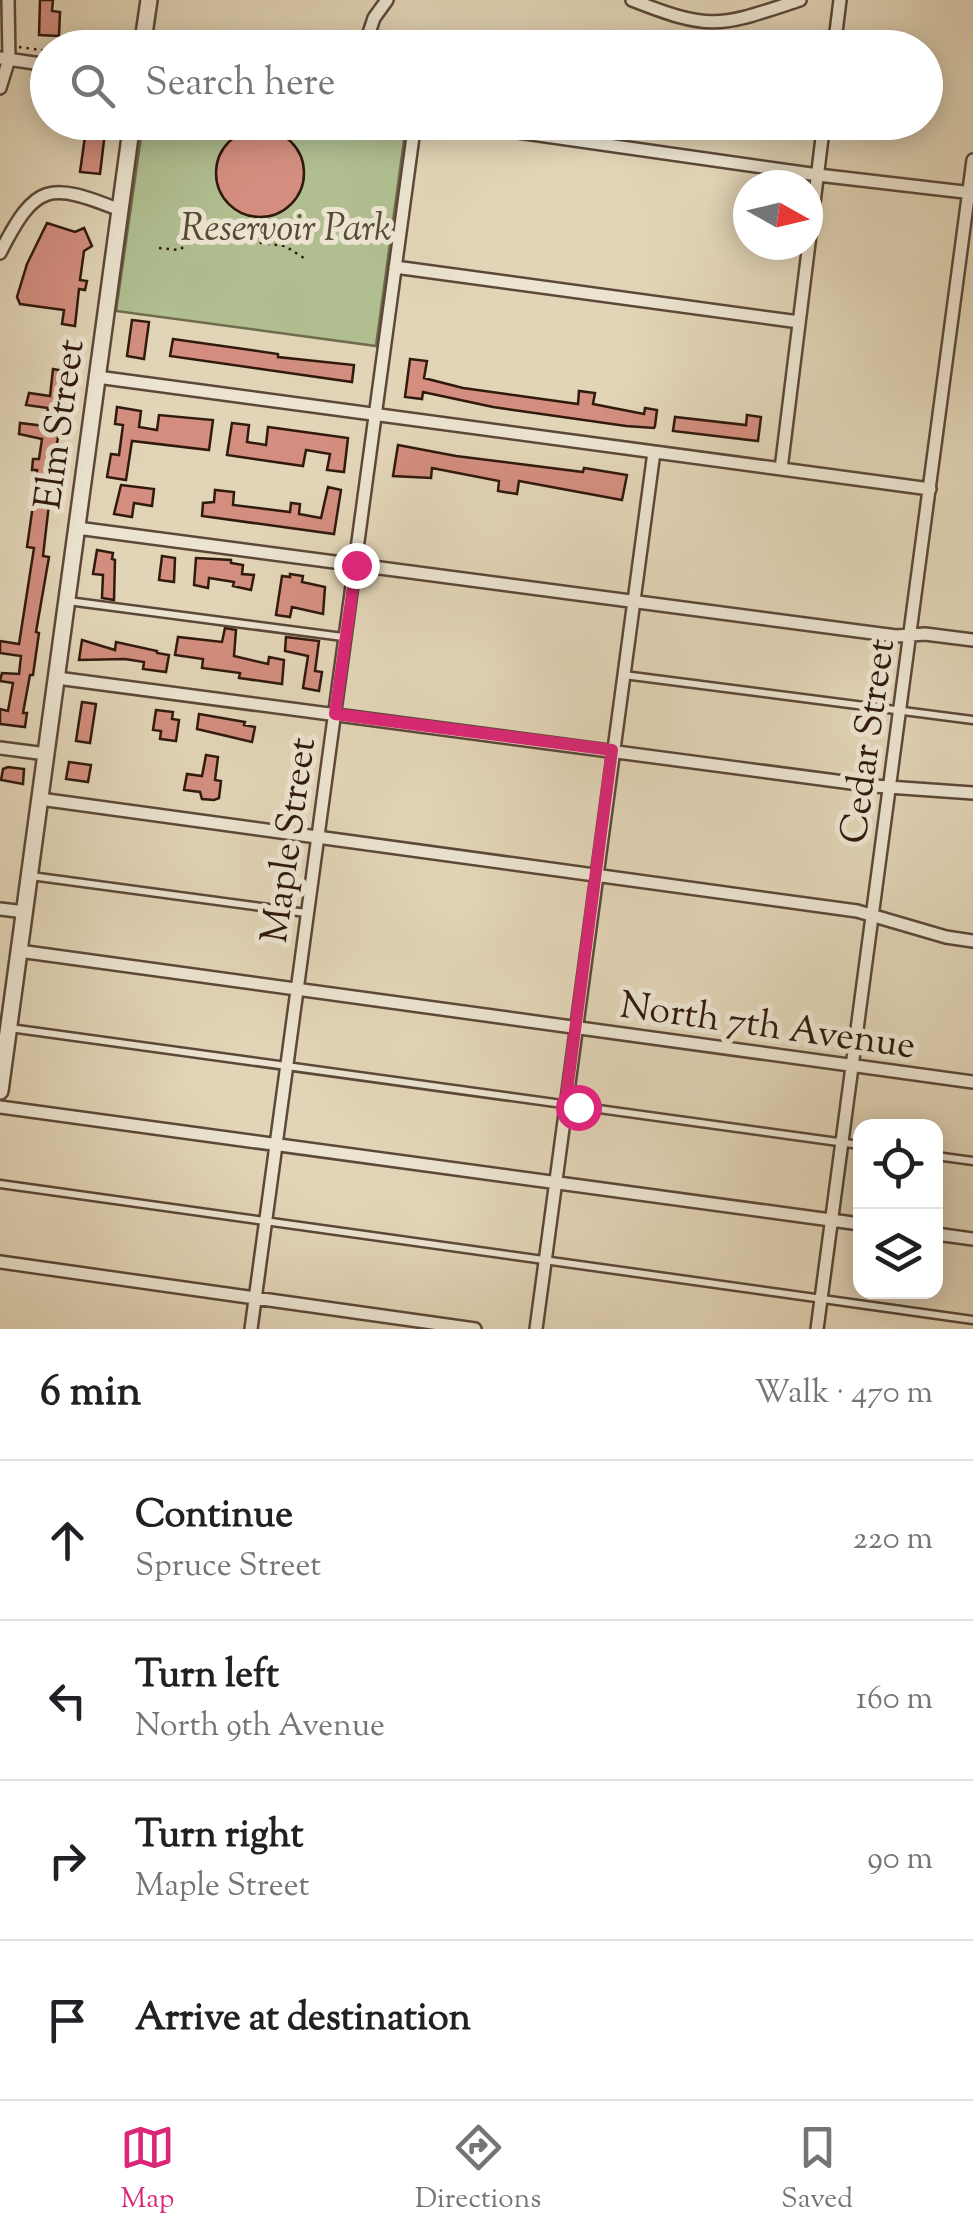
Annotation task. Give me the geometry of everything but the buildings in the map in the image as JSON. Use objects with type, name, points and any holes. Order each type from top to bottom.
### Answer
[{"type":"street","points":[[0,88],[8,0]]},
{"type":"street","points":[[145,30],[149,0]]},
{"type":"street","points":[[370,30],[387,0]]},
{"type":"street","points":[[632,0],[709,24],[744,20],[800,0]]},
{"type":"street","points":[[836,30],[840,0]]},
{"type":"street","points":[[4,59],[30,63]]},
{"type":"street","name":"Elm Street","points":[[0,1091],[9,1028],[7,989],[20,951],[130,140]]},
{"type":"street","name":"Maple Street","points":[[251,1329],[413,140]]},
{"type":"street","points":[[573,140],[783,170]]},
{"type":"street","points":[[819,170],[822,140]]},
{"type":"street","name":"Cedar Street","points":[[817,1329],[973,160]]},
{"type":"street","points":[[823,176],[971,193]]},
{"type":"street","points":[[0,253],[24,210],[45,194],[70,192],[120,210]]},
{"type":"street","points":[[781,468],[807,260]]},
{"type":"street","points":[[396,266],[799,322]]},
{"type":"street","points":[[97,377],[930,488]]},
{"type":"street","points":[[536,1329],[654,452]]},
{"type":"street","points":[[77,528],[633,602],[973,640]]},
{"type":"street","points":[[57,678],[890,786],[973,793]]},
{"type":"street","points":[[0,748],[46,754]]},
{"type":"street","points":[[40,798],[873,916],[946,938],[973,941]]},
{"type":"street","points":[[0,909],[25,912]]},
{"type":"street","name":"North 7th Avenue","points":[[20,951],[973,1082]]},
{"type":"street","points":[[0,1107],[853,1223]]},
{"type":"street","points":[[943,1235],[973,1240]]},
{"type":"street","points":[[0,1262],[476,1329]]},
{"type":"lane","points":[[67,600],[346,638]]},
{"type":"lane","points":[[622,675],[973,720]]},
{"type":"lane","points":[[30,876],[308,913]]},
{"type":"lane","points":[[9,1028],[853,1144]]},
{"type":"lane","points":[[943,1157],[973,1162]]},
{"type":"lane","points":[[0,1184],[973,1320]]},
{"type":"path","points":[[18,47],[30,49]]},
{"type":"path","points":[[159,248],[179,250],[218,225],[246,241],[285,246],[307,260]]},
{"type":"green space","name":"Reservoir Park","points":[[141,140],[404,140],[376,346],[116,311]]},
{"type":"route","points":[[356,565],[335,714],[612,750],[565,1106],[578,1107]]}]
